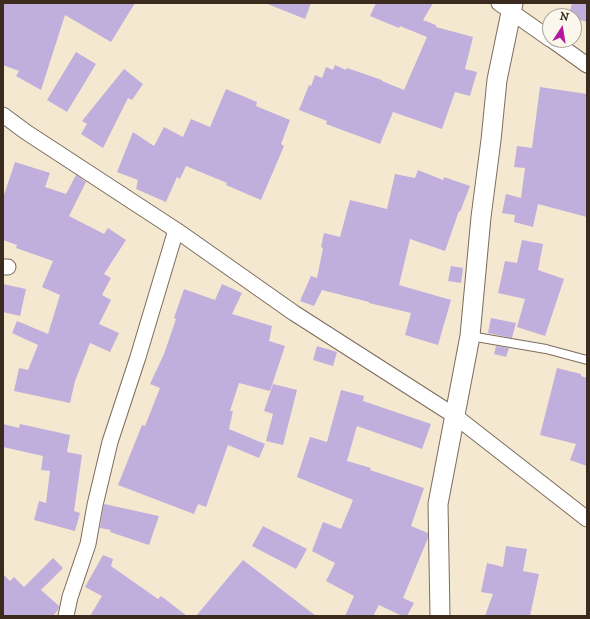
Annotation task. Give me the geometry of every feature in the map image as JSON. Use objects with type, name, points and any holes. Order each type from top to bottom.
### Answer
[{"type":"street","points":[[440,616],[438,504],[470,336],[481,217],[497,80],[508,6],[542,32]]},
{"type":"street","points":[[563,48],[587,65]]},
{"type":"street","points":[[3,115],[26,132],[176,230],[294,313],[382,371],[455,416],[587,519]]},
{"type":"street","points":[[66,616],[70,597],[88,544],[95,504],[110,442],[140,350],[176,230]]},
{"type":"lane","points":[[470,336],[546,349],[587,360]]},
{"type":"building","points":[[3,3],[135,3],[111,42],[65,15],[41,90],[16,76],[19,71],[3,65]]},
{"type":"building","points":[[265,3],[311,3],[305,19]]},
{"type":"building","points":[[376,3],[433,3],[423,20],[436,25],[436,27],[473,37],[465,69],[477,72],[470,96],[455,92],[442,129],[393,112],[380,144],[326,124],[327,121],[299,110],[309,85],[311,86],[315,75],[322,78],[326,67],[333,70],[335,65],[346,70],[347,68],[382,80],[404,90],[427,37],[400,26],[399,28],[370,16]]},
{"type":"building","points":[[572,3],[587,3],[587,22],[582,20],[582,8],[571,8]]},
{"type":"building","points":[[76,52],[96,64],[67,112],[47,100]]},
{"type":"building","points":[[124,69],[143,84],[132,100],[128,98],[103,148],[81,134],[87,124],[82,121]]},
{"type":"building","points":[[540,87],[587,94],[587,217],[538,204],[533,227],[514,222],[515,215],[502,213],[506,194],[521,198],[525,168],[514,167],[517,146],[532,148]]},
{"type":"building","points":[[226,89],[257,102],[256,106],[290,120],[281,144],[284,146],[261,200],[226,185],[227,183],[186,166],[180,179],[177,177],[166,202],[136,189],[138,180],[117,172],[133,132],[154,146],[164,127],[183,137],[191,119],[210,127]]},
{"type":"building","points":[[15,162],[50,173],[45,187],[66,194],[76,175],[86,182],[69,216],[104,234],[108,228],[126,240],[104,274],[111,278],[102,295],[111,300],[99,324],[119,333],[110,352],[90,343],[75,381],[70,403],[14,391],[19,368],[28,370],[38,345],[12,333],[17,321],[48,334],[60,295],[42,287],[53,261],[16,248],[17,245],[3,240],[3,198]]},
{"type":"building","points":[[418,170],[443,180],[444,177],[470,186],[460,212],[459,211],[445,251],[410,239],[399,285],[451,300],[438,345],[405,335],[411,313],[322,290],[314,306],[300,301],[311,276],[317,278],[323,248],[321,247],[324,233],[340,237],[350,200],[387,209],[395,174],[415,178]]},
{"type":"building","points":[[522,240],[543,244],[538,270],[564,279],[545,336],[517,327],[525,299],[498,293],[505,261],[517,263]]},
{"type":"building","points":[[451,266],[463,268],[461,283],[448,281]]},
{"type":"building","points":[[3,284],[26,289],[20,316],[3,312]]},
{"type":"building","points":[[222,284],[242,293],[232,314],[272,326],[269,341],[285,346],[270,391],[239,383],[230,411],[233,411],[229,429],[265,444],[259,458],[228,445],[206,507],[198,504],[194,514],[118,485],[142,425],[145,426],[160,388],[150,384],[164,354],[184,289],[215,300]]},
{"type":"building","points":[[491,318],[516,323],[512,338],[488,333]]},
{"type":"building","points":[[317,346],[337,352],[333,366],[313,360]]},
{"type":"building","points":[[496,346],[509,348],[506,357],[494,354]]},
{"type":"building","points":[[557,368],[581,374],[581,376],[587,378],[587,466],[570,460],[576,444],[540,435]]},
{"type":"building","points":[[273,384],[297,390],[283,445],[266,441],[273,414],[264,411]]},
{"type":"building","points":[[341,390],[364,396],[363,401],[431,424],[422,449],[357,426],[347,461],[371,468],[370,470],[424,488],[411,526],[428,533],[428,538],[403,598],[414,603],[407,616],[402,616],[379,605],[373,616],[345,616],[354,596],[326,581],[335,563],[312,551],[323,522],[341,529],[353,500],[297,477],[310,437],[327,442]]},
{"type":"building","points":[[3,424],[19,428],[20,424],[70,435],[67,452],[82,455],[74,511],[80,513],[75,531],[34,520],[39,501],[46,503],[50,471],[41,470],[43,456],[3,447]]},
{"type":"building","points":[[104,504],[159,516],[149,545],[110,532],[111,530],[100,528]]},
{"type":"building","points":[[263,526],[307,549],[296,569],[252,546]]},
{"type":"building","points":[[506,546],[527,549],[523,571],[539,574],[530,616],[485,616],[493,594],[481,592],[487,563],[503,567]]},
{"type":"building","points":[[103,555],[113,559],[111,566],[158,599],[161,596],[187,616],[90,616],[102,596],[85,587]]},
{"type":"building","points":[[53,558],[63,568],[41,590],[59,606],[58,610],[53,616],[3,616],[3,574],[10,581],[14,577],[24,587]]},
{"type":"building","points":[[243,560],[316,616],[196,616]]}]
